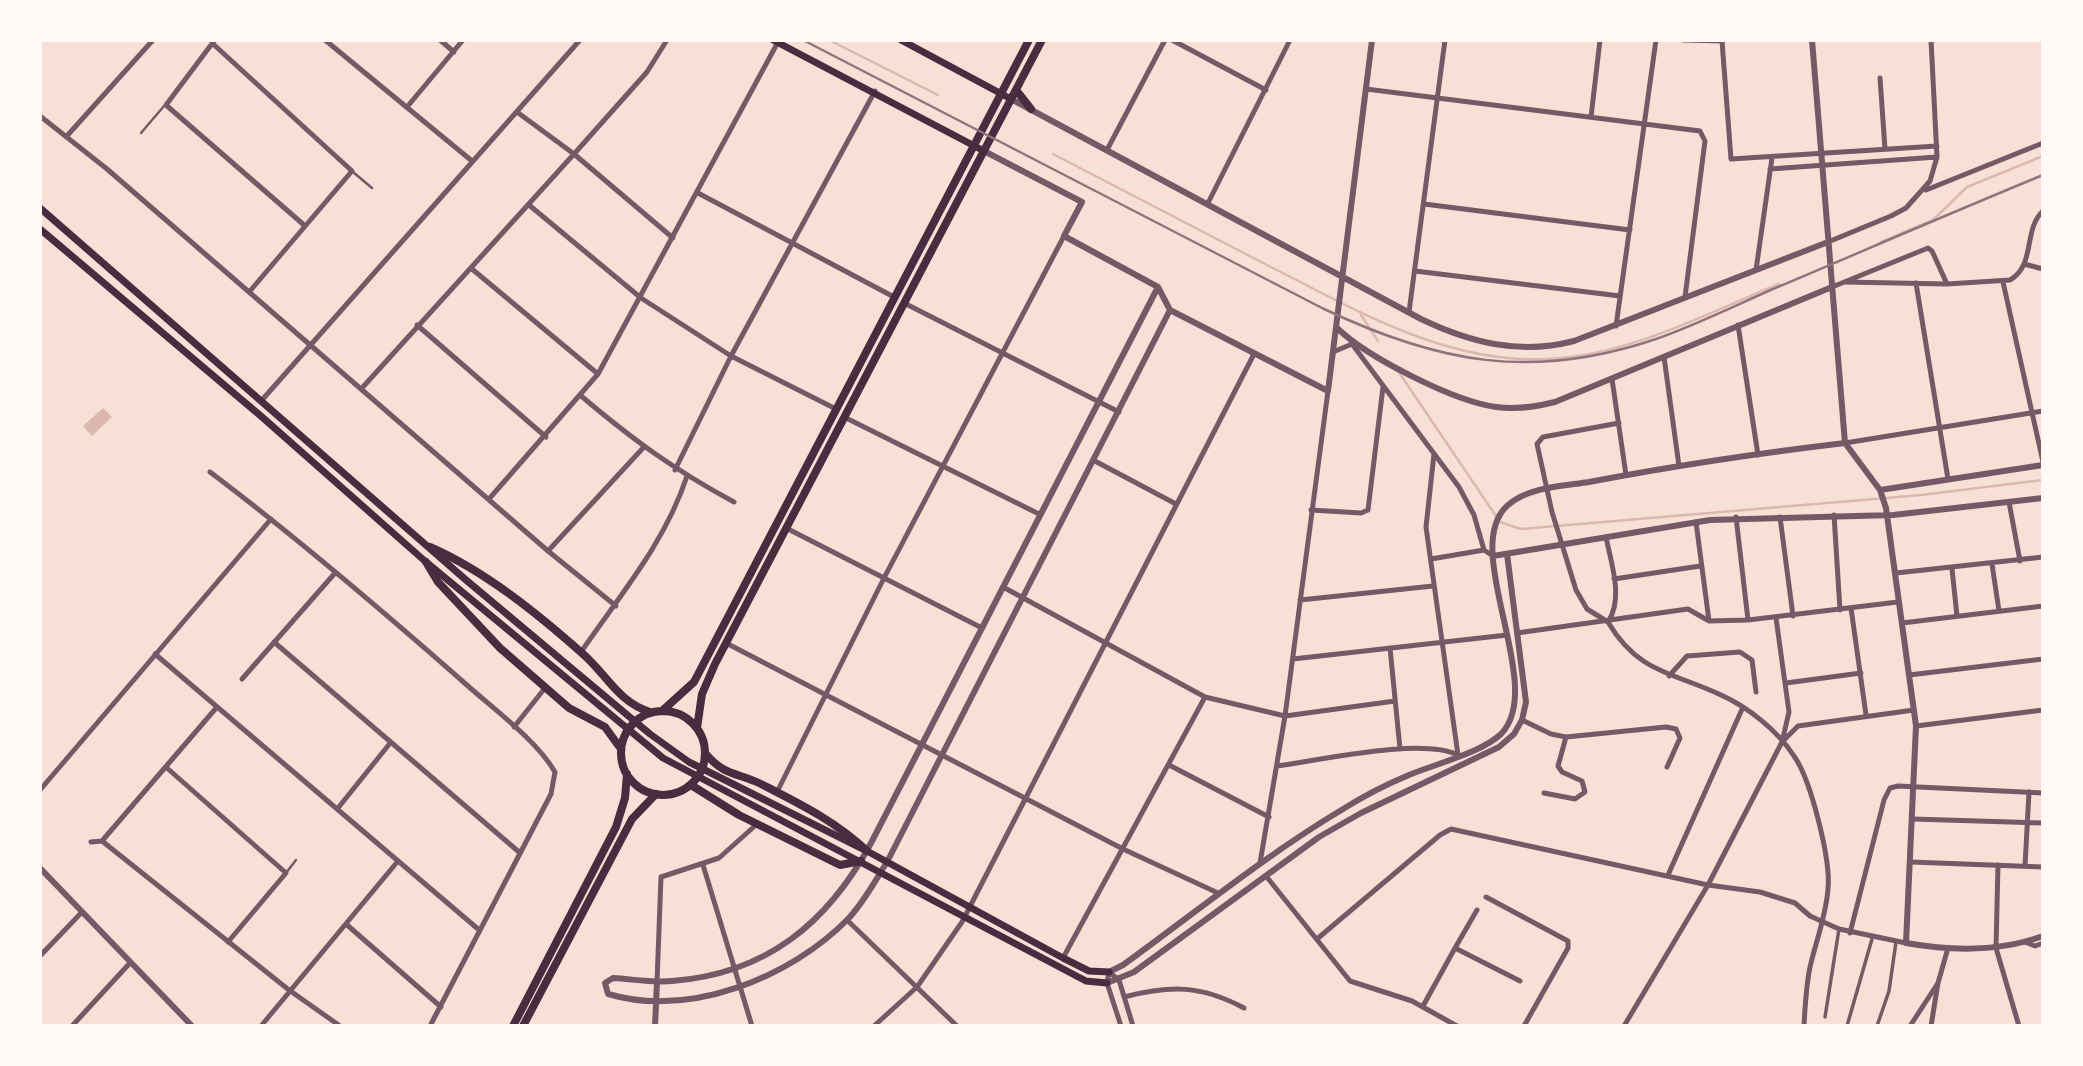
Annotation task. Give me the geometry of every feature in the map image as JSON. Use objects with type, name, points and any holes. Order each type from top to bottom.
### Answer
[{"type":"main road","points":[[901,40],[1011,99]]},
{"type":"main road","points":[[662,710],[694,682],[1029,40]]},
{"type":"main road","points":[[867,851],[838,824],[757,782],[733,776],[714,764],[705,753],[697,728],[702,694],[726,643],[1041,40]]},
{"type":"main road","points":[[776,41],[984,151]]},
{"type":"main road","points":[[1016,90],[1031,109]]},
{"type":"main road","points":[[40,208],[466,580],[669,748],[709,772],[854,844],[1063,958],[1097,973],[1109,972]]},
{"type":"main road","points":[[40,229],[262,417],[426,562],[663,758],[1086,981],[1107,983]]},
{"type":"main road","points":[[430,547],[450,556],[511,595],[581,652],[625,701],[650,712]]},
{"type":"main road","points":[[426,562],[438,582],[500,648],[569,708],[605,727],[621,749],[627,774],[623,807],[616,827],[513,1026]]},
{"type":"main road","points":[[621,749],[630,726],[650,712],[662,710],[682,715],[697,728]]},
{"type":"main road","points":[[627,774],[644,790],[656,794],[674,793],[691,785],[704,765],[705,753]]},
{"type":"main road","points":[[691,785],[757,824],[840,865],[861,861]]},
{"type":"main road","points":[[523,1026],[632,818],[656,794]]},
{"type":"street","points":[[66,137],[153,40]]},
{"type":"street","points":[[326,40],[472,161]]},
{"type":"street","points":[[440,40],[454,52]]},
{"type":"street","points":[[407,107],[463,40]]},
{"type":"street","points":[[262,400],[580,40]]},
{"type":"street","points":[[362,388],[647,72],[667,40]]},
{"type":"street","points":[[1108,148],[1165,40]]},
{"type":"street","points":[[1172,40],[1266,90]]},
{"type":"street","points":[[1208,203],[1290,40]]},
{"type":"street","points":[[1260,863],[1285,716],[1311,510],[1345,278],[1372,40]]},
{"type":"street","points":[[1409,312],[1445,40]]},
{"type":"street","points":[[1591,117],[1600,40]]},
{"type":"street","points":[[1616,326],[1656,40]]},
{"type":"street","points":[[1684,40],[1724,41],[1731,159],[1937,146]]},
{"type":"street","points":[[1812,40],[1845,443],[1881,493],[1887,512],[1916,726],[1906,943]]},
{"type":"street","points":[[1923,191],[1930,181],[1937,157],[1931,40]]},
{"type":"street","points":[[489,499],[546,437],[598,374],[698,193],[776,41]]},
{"type":"street","points":[[250,291],[352,171],[214,42],[166,105],[304,225]]},
{"type":"street","points":[[1880,78],[1885,149]]},
{"type":"street","points":[[1366,89],[1700,131],[1705,141],[1685,298]]},
{"type":"street","points":[[675,470],[731,356],[875,92]]},
{"type":"street","points":[[1011,99],[1108,148],[1409,312],[1466,338],[1514,347],[1558,345],[1616,326],[1891,216],[1923,191],[2043,143]]},
{"type":"street","points":[[517,112],[575,154],[673,238]]},
{"type":"street","points":[[40,116],[250,291],[548,551],[616,606]]},
{"type":"street","points":[[777,792],[884,578],[1082,202],[984,151]]},
{"type":"street","points":[[1770,169],[1937,157]]},
{"type":"street","points":[[1756,270],[1772,158]]},
{"type":"street","points":[[698,193],[894,297]]},
{"type":"street","points":[[1424,204],[1630,230]]},
{"type":"street","points":[[529,205],[641,298],[731,356],[836,409]]},
{"type":"street","points":[[1845,282],[2003,282],[2017,276],[2024,264],[2036,219],[2043,212]]},
{"type":"street","points":[[1064,236],[1158,287],[1170,310],[1328,391]]},
{"type":"street","points":[[1333,352],[1352,344],[1461,397],[1495,407],[1543,405],[1928,248],[1932,251],[1947,284]]},
{"type":"street","points":[[2024,264],[2043,269]]},
{"type":"street","points":[[472,269],[598,374]]},
{"type":"street","points":[[1415,271],[1620,296]]},
{"type":"street","points":[[1881,493],[2043,463],[2003,282]]},
{"type":"street","points":[[1916,283],[1948,479]]},
{"type":"street","points":[[1158,287],[867,851],[835,901],[808,928],[776,950],[733,969],[681,981],[613,978],[605,983],[604,988],[608,994],[656,1000],[690,997],[738,987],[797,959],[847,920],[887,862],[1170,310]]},
{"type":"street","points":[[904,303],[1119,412]]},
{"type":"street","points":[[417,325],[546,437]]},
{"type":"street","points":[[1738,325],[1758,455]]},
{"type":"street","points":[[1336,328],[1352,344],[1468,502],[1484,550]]},
{"type":"street","points":[[874,1026],[917,987],[965,916],[1028,799],[1254,354]]},
{"type":"street","points":[[1664,357],[1679,467]]},
{"type":"street","points":[[1612,379],[1626,475]]},
{"type":"street","points":[[1311,510],[1363,513],[1368,508],[1383,386]]},
{"type":"street","points":[[580,395],[643,448],[675,470],[734,502]]},
{"type":"street","points":[[1109,972],[1123,965],[1260,863],[1354,803],[1405,776],[1499,736],[1510,720],[1514,703],[1514,682],[1493,555],[1497,519],[1513,501],[1548,489],[1626,475],[2043,411]]},
{"type":"street","points":[[844,417],[1041,516]]},
{"type":"street","points":[[1619,422],[1539,439],[1537,444],[1553,515],[1581,600],[1591,612],[1608,622],[1637,659],[1669,676],[1713,691],[1743,707],[1782,742],[1800,766],[1820,828],[1829,886],[1806,988],[1804,1026]]},
{"type":"street","points":[[548,551],[643,448]]},
{"type":"street","points":[[1434,454],[1426,520],[1458,755]]},
{"type":"street","points":[[1093,460],[1176,504]]},
{"type":"street","points":[[210,472],[271,519],[513,727],[555,772],[551,794],[478,929],[430,1026]]},
{"type":"street","points":[[581,652],[616,606],[658,541],[687,477]]},
{"type":"street","points":[[1431,559],[1484,550],[1493,555],[1507,554],[1562,540],[1606,537],[1736,517],[1887,512],[2043,498]]},
{"type":"street","points":[[2009,502],[2021,561]]},
{"type":"street","points":[[1834,515],[1840,610]]},
{"type":"street","points":[[1736,517],[1748,620]]},
{"type":"street","points":[[1780,517],[1793,616]]},
{"type":"street","points":[[40,790],[271,519]]},
{"type":"street","points":[[1696,522],[1709,621]]},
{"type":"street","points":[[786,528],[982,628]]},
{"type":"street","points":[[1606,537],[1614,579],[1615,607],[1608,622]]},
{"type":"street","points":[[1107,983],[1119,980],[1311,842],[1361,813],[1487,754],[1509,739],[1522,720],[1527,702],[1507,554]]},
{"type":"street","points":[[1896,573],[2043,557]]},
{"type":"street","points":[[1992,564],[1998,611]]},
{"type":"street","points":[[1614,579],[1700,566]]},
{"type":"street","points":[[1952,569],[1957,616]]},
{"type":"street","points":[[242,679],[335,573]]},
{"type":"street","points":[[1300,600],[1433,586]]},
{"type":"street","points":[[1003,587],[1205,697],[1285,716],[1395,701]]},
{"type":"street","points":[[1517,633],[1688,609],[1709,621],[1748,620],[1898,602]]},
{"type":"street","points":[[1902,623],[2043,606]]},
{"type":"street","points":[[1851,608],[1867,715]]},
{"type":"street","points":[[1776,618],[1789,712],[1782,742]]},
{"type":"street","points":[[1293,659],[1507,635]]},
{"type":"street","points":[[274,642],[519,852]]},
{"type":"street","points":[[726,643],[1123,849],[1218,893]]},
{"type":"street","points":[[1390,648],[1400,749]]},
{"type":"street","points":[[1669,676],[1687,656],[1740,652],[1752,660],[1756,692]]},
{"type":"street","points":[[155,654],[478,929]]},
{"type":"street","points":[[1909,675],[2043,659]]},
{"type":"street","points":[[1786,682],[1861,673]]},
{"type":"street","points":[[513,727],[545,688]]},
{"type":"street","points":[[1063,958],[1205,697]]},
{"type":"street","points":[[91,842],[102,841],[218,707]]},
{"type":"street","points":[[1668,875],[1743,707]]},
{"type":"street","points":[[1624,1026],[1708,884],[1782,742],[1795,727],[1914,710]]},
{"type":"street","points":[[1916,726],[2043,710]]},
{"type":"street","points":[[1522,720],[1551,734],[1566,737],[1666,727],[1676,729],[1680,738],[1667,767]]},
{"type":"street","points":[[1544,793],[1575,799],[1585,792],[1582,781],[1562,772],[1558,766],[1566,737]]},
{"type":"street","points":[[338,808],[391,742]]},
{"type":"street","points":[[1277,765],[1400,749],[1440,748],[1458,755]]},
{"type":"street","points":[[1169,765],[1269,817]]},
{"type":"street","points":[[167,768],[286,873],[229,942]]},
{"type":"street","points":[[1850,933],[1885,795],[1893,786],[2043,793]]},
{"type":"street","points":[[2025,866],[2029,792]]},
{"type":"street","points":[[1913,819],[2043,823]]},
{"type":"street","points":[[655,1026],[659,881],[666,873],[703,865],[729,852],[757,824]]},
{"type":"street","points":[[1317,939],[1447,831],[1461,830],[1780,898],[1795,903],[1822,922],[1872,939],[1948,948],[1996,948],[2043,936]]},
{"type":"street","points":[[102,841],[289,990],[340,1026]]},
{"type":"street","points":[[261,1026],[398,861]]},
{"type":"street","points":[[1910,862],[2043,867]]},
{"type":"street","points":[[703,865],[752,1026]]},
{"type":"street","points":[[1998,865],[1996,948],[2019,1026]]},
{"type":"street","points":[[40,868],[189,1025]]},
{"type":"street","points":[[1266,876],[1350,981],[1423,1006],[1457,1026]]},
{"type":"street","points":[[1486,897],[1568,941],[1568,948],[1524,1026]]},
{"type":"street","points":[[1423,1006],[1477,910]]},
{"type":"street","points":[[40,956],[82,912]]},
{"type":"street","points":[[847,920],[957,1026]]},
{"type":"street","points":[[346,924],[441,1007]]},
{"type":"street","points":[[1825,1017],[1839,929]]},
{"type":"street","points":[[1847,1026],[1872,939]]},
{"type":"street","points":[[1877,1026],[1889,991],[1896,942]]},
{"type":"street","points":[[2025,942],[2034,946],[2043,943]]},
{"type":"street","points":[[1455,948],[1520,981]]},
{"type":"street","points":[[1931,1026],[1938,984],[1948,948]]},
{"type":"street","points":[[72,1026],[130,964]]},
{"type":"street","points":[[1109,972],[1119,980],[1133,1026]]},
{"type":"street","points":[[1109,972],[1107,983],[1121,1026]]},
{"type":"street","points":[[1910,1026],[1938,984]]},
{"type":"street","points":[[1124,997],[1173,988],[1217,993],[1244,1008]]},
{"type":"lane","points":[[141,133],[166,105]]},
{"type":"lane","points":[[352,171],[372,188]]},
{"type":"lane","points":[[286,873],[296,860]]},
{"type":"shaded area","points":[[103,408],[112,417],[92,436],[83,426]]},
{"type":"waterway","points":[[829,40],[938,95]]},
{"type":"waterway","points":[[1053,154],[1367,315],[1436,343],[1473,353],[1548,359],[1608,350],[1695,320],[1779,284]]},
{"type":"waterway","points":[[1881,242],[1933,220],[1967,187],[2043,156]]},
{"type":"waterway","points":[[1361,315],[1378,341]]},
{"type":"waterway","points":[[1398,371],[1500,522],[1521,529],[1921,495],[2043,480]]},
{"type":"railway","points":[[803,40],[1322,308],[1405,342],[1486,360],[1568,360],[1611,352],[1656,339],[2043,175]]}]
